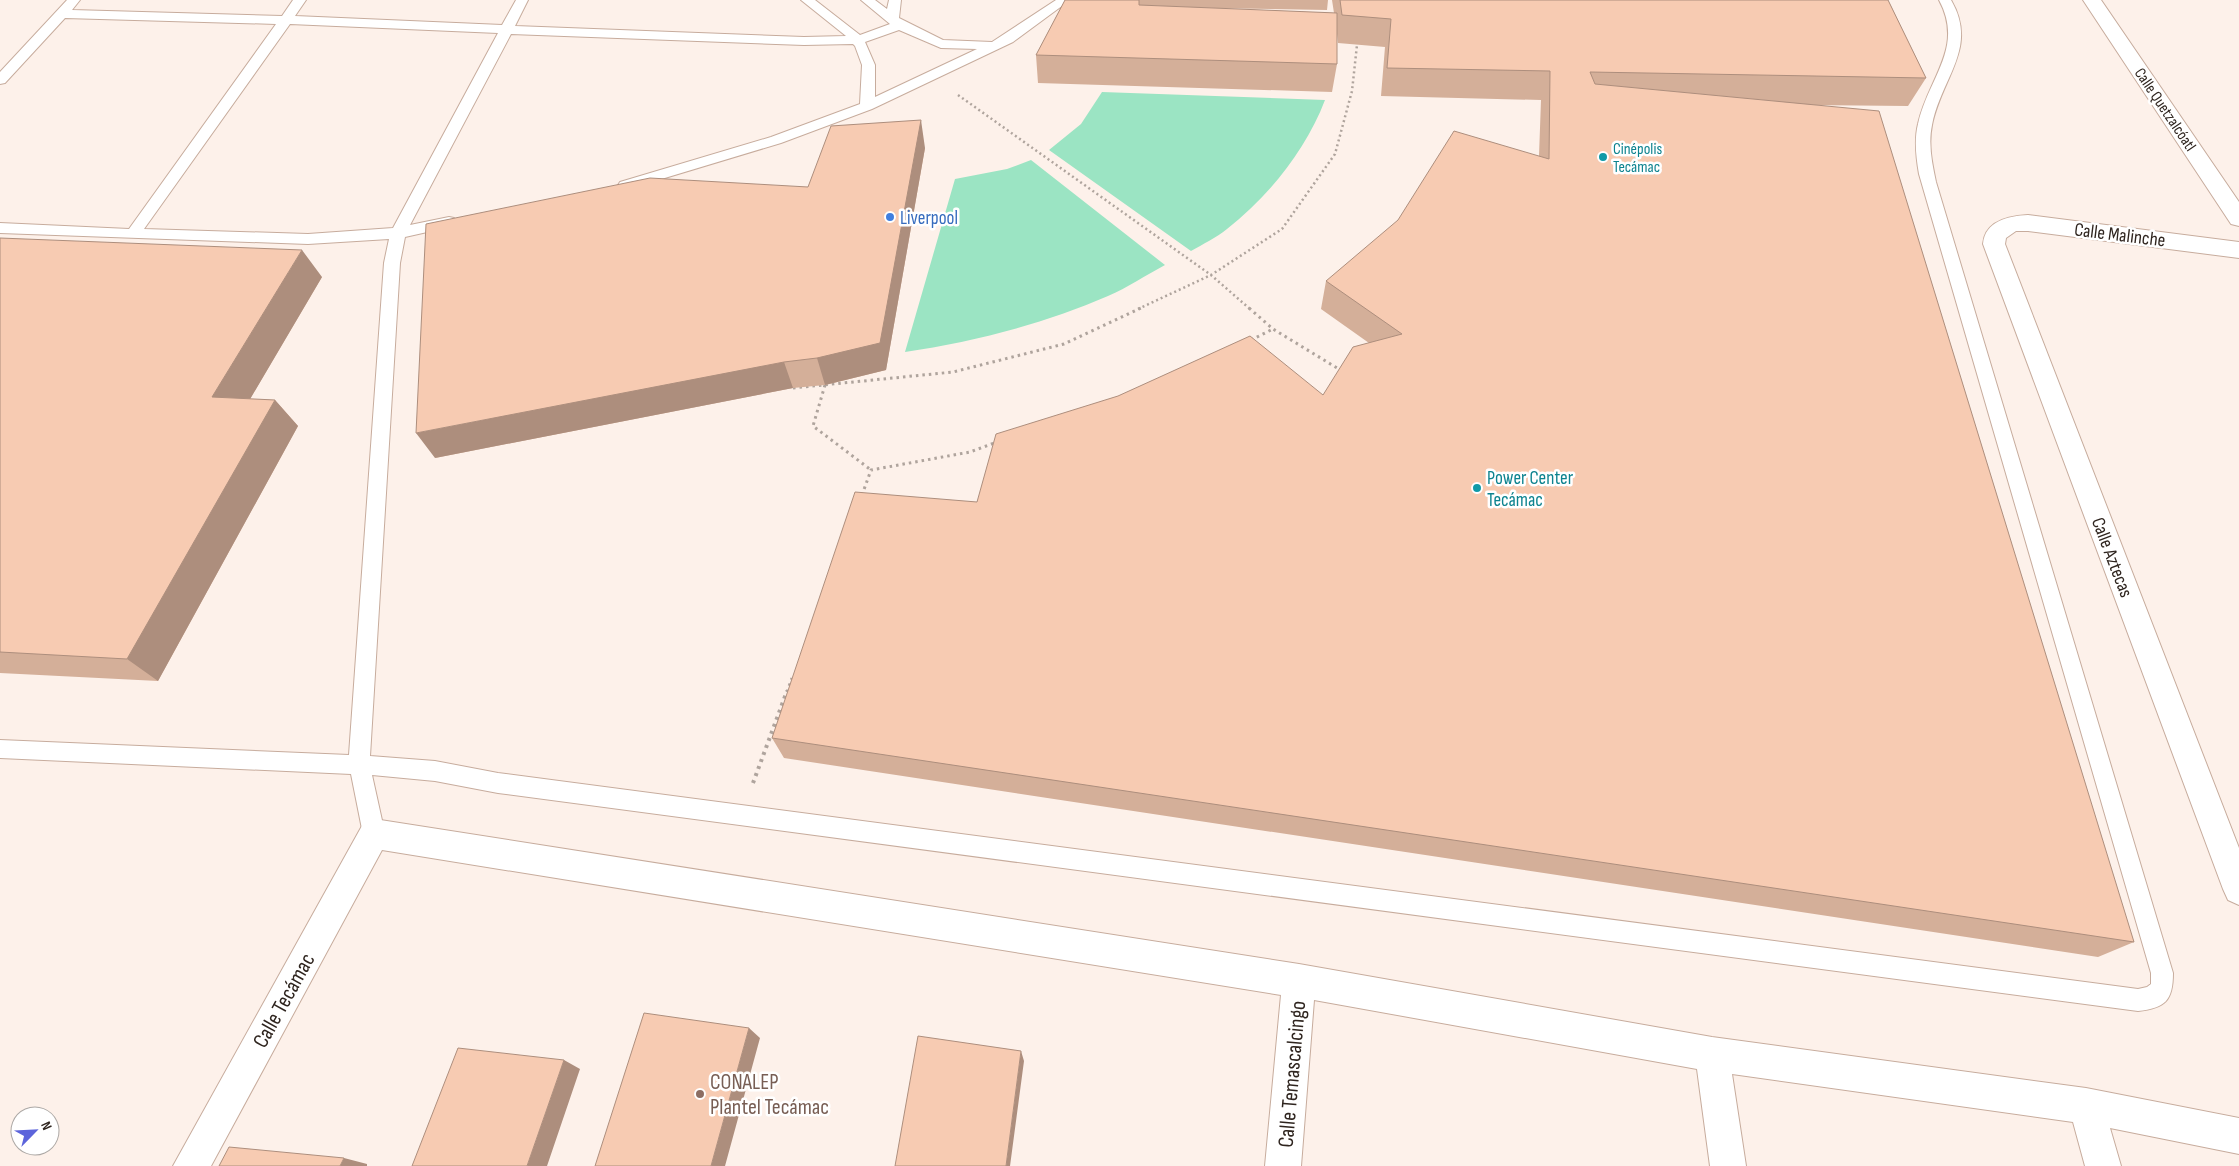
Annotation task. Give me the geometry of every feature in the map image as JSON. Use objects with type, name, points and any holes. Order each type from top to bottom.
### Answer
[{"type":"street","name":"Calle Quetzalcóatl","points":[[2092,0],[2239,218]]},
{"type":"street","name":"Calle Malinche","points":[[2002,228],[2012,223],[2028,223],[2239,250]]},
{"type":"street","name":"Calle Aztecas","points":[[2002,228],[1995,235],[1994,244],[2239,889]]},
{"type":"street","points":[[374,834],[1299,981],[1712,1054],[2086,1106],[2239,1136]]},
{"type":"street","name":"Calle Tecámac","points":[[191,1166],[374,834]]},
{"type":"street","name":"Calle Temascalcingo","points":[[1283,1166],[1299,981]]},
{"type":"street","points":[[1712,1054],[1728,1166]]},
{"type":"street","points":[[2086,1106],[2103,1166]]},
{"type":"lane","points":[[0,80],[74,0]]},
{"type":"lane","points":[[133,234],[300,0]]},
{"type":"lane","points":[[374,834],[359,764],[392,263],[398,232],[505,28],[522,0]]},
{"type":"lane","points":[[807,0],[858,40],[866,53],[870,84],[867,106]]},
{"type":"lane","points":[[868,0],[896,22],[941,44],[994,45]]},
{"type":"lane","points":[[895,0],[896,22]]},
{"type":"lane","points":[[610,189],[776,140],[867,106],[1008,39],[1064,0]]},
{"type":"lane","points":[[0,749],[359,764],[435,771],[498,784],[2128,998],[2153,998],[2162,988],[2162,972],[1930,191],[1922,149],[1926,122],[1956,30],[1953,14],[1945,0]]},
{"type":"lane","points":[[61,14],[505,28],[590,34],[795,41],[858,40],[896,22]]},
{"type":"lane","points":[[0,228],[308,239],[398,232],[464,219]]},
{"type":"path","points":[[793,388],[952,372],[1064,344],[1211,275],[1282,229],[1335,154],[1352,90],[1358,45]]},
{"type":"path","points":[[931,75],[1211,275],[1273,330],[1347,373]]},
{"type":"path","points":[[1247,342],[1273,330]]},
{"type":"path","points":[[825,385],[812,426],[871,470],[970,452],[1006,439]]},
{"type":"path","points":[[859,502],[871,470]]},
{"type":"path","points":[[741,815],[793,677]]},
{"type":"green space","points":[[1102,92],[1325,100],[1308,137],[1285,171],[1271,187],[1227,229],[1191,251],[1049,150],[1081,124]]},
{"type":"green space","points":[[1031,160],[1165,265],[1115,293],[1059,315],[1008,331],[905,352],[955,179],[1007,169]]},
{"type":"building","points":[[1065,0],[1139,0],[1139,5],[1337,13],[1337,64],[1036,55]]},
{"type":"building","name":"Power Center Tecámac","points":[[1340,0],[1888,0],[1926,78],[1590,72],[1595,84],[1879,111],[2134,942],[772,738],[855,492],[977,502],[996,434],[1118,396],[1250,336],[1323,395],[1353,347],[1402,334],[1326,281],[1398,220],[1454,131],[1549,159],[1550,71],[1387,68],[1391,19],[1342,15]]},
{"type":"building","points":[[921,120],[880,343],[817,358],[784,362],[416,433],[426,224],[650,178],[808,187],[831,126]]},
{"type":"building","points":[[0,238],[302,250],[212,397],[275,400],[127,659],[0,652]]},
{"type":"building","points":[[644,1013],[749,1028],[711,1166],[595,1166]]},
{"type":"building","points":[[918,1036],[1021,1051],[1006,1166],[895,1166]]},
{"type":"building","points":[[458,1048],[564,1060],[527,1166],[412,1166]]},
{"type":"building","points":[[229,1147],[344,1158],[340,1166],[219,1166]]},
{"type":"place","name":"Cinépolis Tecámac","points":[[1603,157]]},
{"type":"place","name":"Liverpool","points":[[890,217]]},
{"type":"place","name":"Power Center Tecámac","points":[[1477,488]]},
{"type":"place","name":"CONALEP Plantel Tecámac","points":[[700,1094]]}]
